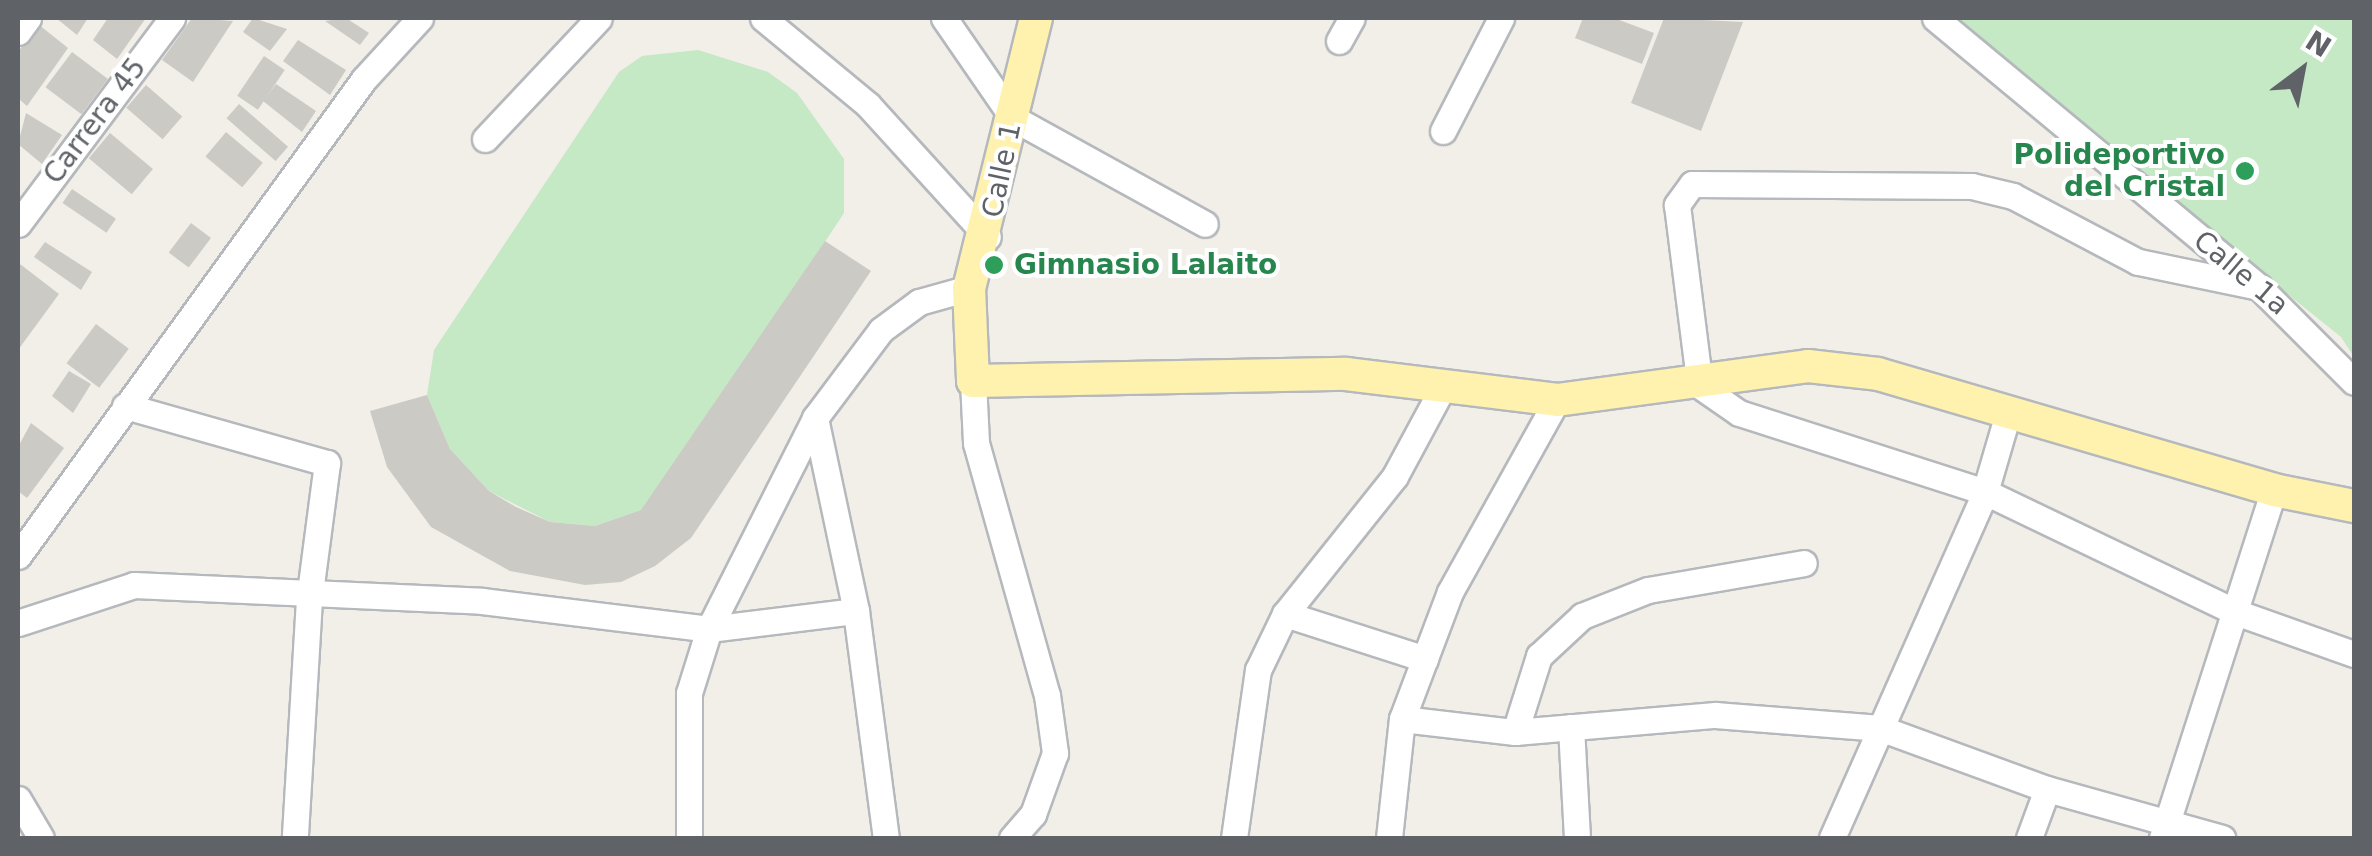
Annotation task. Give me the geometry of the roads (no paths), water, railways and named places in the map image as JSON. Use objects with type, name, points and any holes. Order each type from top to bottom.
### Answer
[{"type":"main road","name":"Calle 1","points":[[973,381],[969,288],[988,237],[1036,18]]},
{"type":"main road","points":[[973,381],[1346,374],[1557,400],[1700,386],[1808,366],[1878,374],[2274,490],[2354,506]]},
{"type":"street","points":[[18,32],[28,18]]},
{"type":"street","name":"Carrera 45","points":[[18,224],[172,18]]},
{"type":"street","points":[[18,556],[364,79],[420,18]]},
{"type":"street","points":[[486,139],[599,18]]},
{"type":"street","points":[[763,18],[868,106],[988,237]]},
{"type":"street","points":[[944,18],[1014,118],[1205,224]]},
{"type":"street","points":[[1339,41],[1352,18]]},
{"type":"street","points":[[1443,131],[1502,18]]},
{"type":"street","name":"Calle 1a","points":[[1936,18],[2258,287],[2354,382]]},
{"type":"street","points":[[2258,287],[2138,262],[2012,196],[1972,186],[1692,184],[1678,205],[1700,386],[1739,413],[1985,492],[2238,613],[2354,654]]},
{"type":"street","points":[[689,838],[689,693],[709,630],[815,418],[881,330],[920,302],[969,288]]},
{"type":"street","points":[[973,381],[976,444],[1047,696],[1055,752],[1033,814],[1012,838]]},
{"type":"street","points":[[1234,838],[1258,670],[1284,614],[1395,476],[1444,386]]},
{"type":"street","points":[[1389,838],[1402,720],[1450,592],[1557,400]]},
{"type":"street","points":[[125,406],[327,463],[309,599],[295,838]]},
{"type":"street","points":[[1832,838],[1985,492],[2009,410]]},
{"type":"street","points":[[815,418],[856,611],[886,838]]},
{"type":"street","points":[[2164,830],[2238,613],[2274,490]]},
{"type":"street","points":[[1515,732],[1539,656],[1582,616],[1648,590],[1804,563]]},
{"type":"street","points":[[18,624],[134,584],[309,599],[482,602],[709,630],[856,611]]},
{"type":"street","points":[[1284,614],[1425,659]]},
{"type":"street","points":[[1402,720],[1515,732],[1716,714],[1880,728],[2164,830],[2222,838]]},
{"type":"street","points":[[1571,727],[1577,838]]},
{"type":"street","points":[[2028,838],[2048,789]]},
{"type":"street","points":[[18,799],[41,838]]},
{"type":"place","name":"Polideportivo del Cristal","points":[[2245,171]]},
{"type":"place","name":"Gimnasio Lalaito","points":[[994,265]]}]
